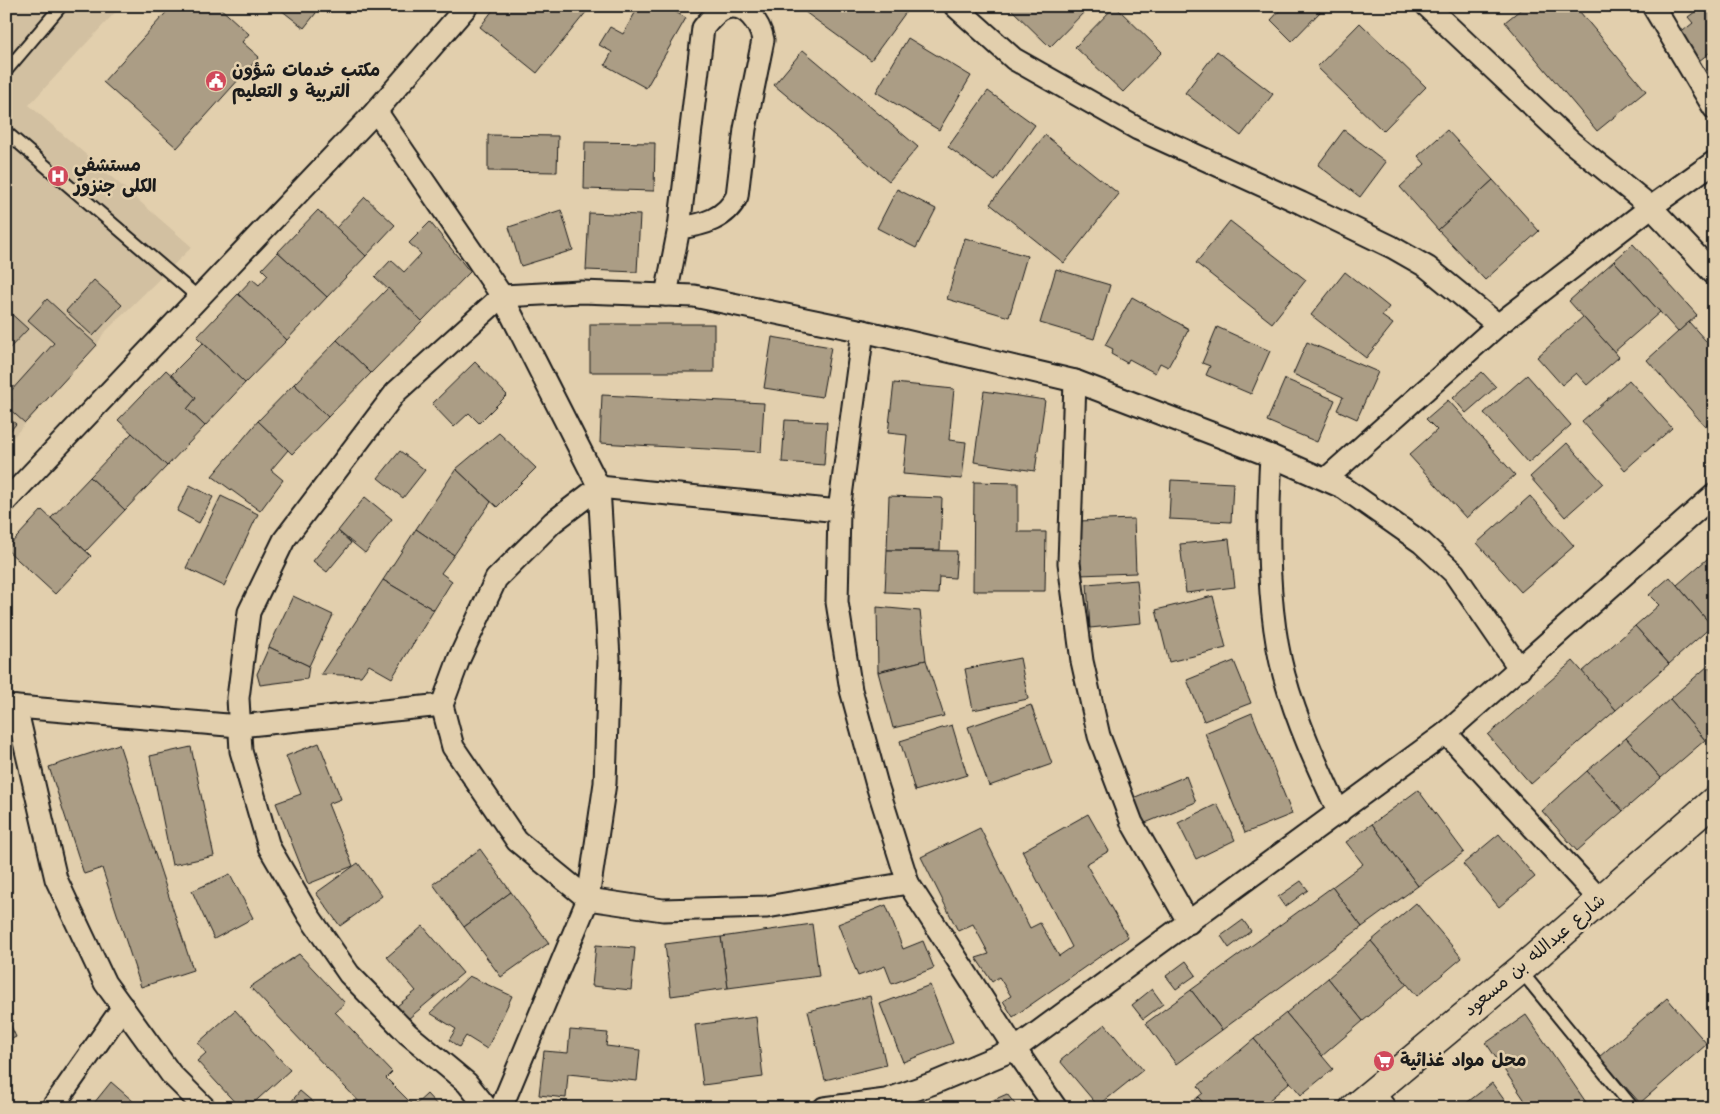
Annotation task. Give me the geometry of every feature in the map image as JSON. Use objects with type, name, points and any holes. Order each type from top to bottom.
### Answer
[{"type":"street","points":[[6,501],[376,111],[467,6]]},
{"type":"street","points":[[955,6],[1014,59],[1138,129],[1392,247],[1427,267],[1498,325]]},
{"type":"street","points":[[1427,6],[1571,142],[1651,207],[1714,274]]},
{"type":"street","points":[[1653,6],[1714,108]]},
{"type":"street","points":[[666,295],[679,228],[703,28],[712,17],[727,8],[738,9],[752,16],[761,28],[763,40],[745,130],[737,196],[732,205],[715,220],[679,228]]},
{"type":"street","points":[[376,111],[502,296],[599,487],[609,667],[605,783],[588,899],[501,1108]]},
{"type":"street","points":[[1326,479],[1498,325],[1651,207],[1714,162]]},
{"type":"street","points":[[487,1108],[467,1082],[408,1034],[349,974],[309,916],[269,846],[241,751],[238,698],[249,612],[284,540],[396,392],[502,296],[581,292],[694,296],[863,331],[1075,381],[1326,479],[1384,514],[1422,543],[1454,573],[1520,669]]},
{"type":"street","points":[[863,331],[839,511],[837,602],[851,690],[877,785],[908,883],[1015,1049],[1056,1108]]},
{"type":"street","points":[[1075,381],[1069,564],[1082,661],[1099,736],[1132,823],[1189,923]]},
{"type":"street","points":[[1271,456],[1267,525],[1276,627],[1284,673],[1297,718],[1340,813]]},
{"type":"street","points":[[839,511],[599,487],[552,522],[496,578],[459,659],[442,705],[453,747],[518,841],[588,899],[663,910],[767,907],[908,883]]},
{"type":"street","points":[[824,1108],[886,1100],[934,1083],[1015,1049],[1340,813],[1446,733],[1714,495]]},
{"type":"street","points":[[205,1108],[171,1074],[105,983],[56,879],[11,706],[239,726],[442,705]]},
{"type":"street","points":[[1446,733],[1601,901]]},
{"type":"street","name":"شارع عبدالله بن مسعود","points":[[1370,1102],[1714,801]]},
{"type":"street","points":[[52,1108],[123,1007]]},
{"type":"lane","points":[[6,71],[61,6]]},
{"type":"lane","points":[[6,132],[199,298]]},
{"type":"lane","points":[[1520,970],[1633,1108]]},
{"type":"shaded area","name":"مستشفي الكلى جنزور","points":[[6,6],[121,6],[29,105],[192,247],[103,334],[97,345],[6,445]]},
{"type":"building","points":[[172,6],[199,6],[203,10],[207,6],[218,6],[249,34],[242,42],[259,57],[177,148],[103,82]]},
{"type":"building","points":[[276,6],[308,6],[316,13],[304,28]]},
{"type":"building","points":[[496,6],[591,6],[537,73],[480,27]]},
{"type":"building","points":[[639,6],[665,6],[686,18],[646,88],[605,65],[612,52],[599,45],[610,27],[623,34]]},
{"type":"building","points":[[809,6],[898,6],[906,12],[871,60],[805,12]]},
{"type":"building","points":[[1008,6],[1090,6],[1050,47]]},
{"type":"building","points":[[1115,6],[1162,52],[1123,92],[1075,47]]},
{"type":"building","points":[[1284,6],[1315,6],[1320,12],[1292,41],[1271,20]]},
{"type":"building","points":[[1525,6],[1575,6],[1646,91],[1597,131],[1505,22]]},
{"type":"building","points":[[1703,6],[1714,6],[1714,49],[1694,65],[1673,39],[1693,23],[1688,17]]},
{"type":"building","points":[[1360,23],[1426,87],[1383,131],[1317,67]]},
{"type":"building","points":[[908,38],[971,76],[939,130],[876,92]]},
{"type":"building","points":[[803,50],[918,147],[889,181],[774,85]]},
{"type":"building","points":[[1217,51],[1273,94],[1241,136],[1185,93]]},
{"type":"building","points":[[988,91],[1035,125],[995,181],[948,147]]},
{"type":"building","points":[[1344,130],[1386,162],[1360,197],[1318,165]]},
{"type":"building","points":[[1447,130],[1493,180],[1438,230],[1400,187],[1425,164],[1418,156]]},
{"type":"building","points":[[488,135],[558,136],[557,172],[488,171]]},
{"type":"building","points":[[1045,135],[1119,194],[1064,263],[990,204]]},
{"type":"building","points":[[585,142],[655,143],[654,191],[584,189]]},
{"type":"building","points":[[1493,180],[1539,231],[1485,280],[1438,230]]},
{"type":"building","points":[[897,189],[936,209],[916,248],[877,228]]},
{"type":"building","points":[[365,197],[395,225],[366,256],[336,228]]},
{"type":"building","points":[[318,210],[366,256],[327,297],[278,252]]},
{"type":"building","points":[[561,210],[573,250],[521,266],[509,227]]},
{"type":"building","points":[[589,213],[640,215],[637,272],[586,270]]},
{"type":"building","points":[[1230,221],[1306,280],[1272,323],[1196,263]]},
{"type":"building","points":[[430,222],[470,272],[422,321],[375,277],[391,260],[404,272],[421,254],[409,243]]},
{"type":"building","points":[[965,238],[1027,256],[1009,317],[947,299]]},
{"type":"building","points":[[1633,244],[1697,315],[1678,332],[1614,261]]},
{"type":"building","points":[[278,252],[327,297],[287,340],[238,294],[252,279],[259,285],[268,275],[262,269]]},
{"type":"building","points":[[1614,261],[1660,312],[1614,352],[1569,301]]},
{"type":"building","points":[[1056,269],[1110,285],[1094,339],[1040,323]]},
{"type":"building","points":[[1345,272],[1389,307],[1382,316],[1393,324],[1366,358],[1311,315]]},
{"type":"building","points":[[94,280],[122,305],[93,336],[66,311]]},
{"type":"building","points":[[388,288],[422,321],[371,373],[337,340]]},
{"type":"building","points":[[238,294],[287,340],[245,383],[197,337]]},
{"type":"building","points":[[1132,297],[1189,329],[1168,367],[1160,363],[1155,373],[1129,359],[1127,363],[1111,354],[1113,349],[1105,345]]},
{"type":"building","points":[[47,299],[97,345],[25,423],[7,407],[12,401],[10,392],[54,343],[28,320]]},
{"type":"building","points":[[6,309],[28,329],[6,352]]},
{"type":"building","points":[[1583,317],[1619,357],[1587,385],[1576,373],[1562,385],[1537,357]]},
{"type":"building","points":[[1689,322],[1714,350],[1714,418],[1705,426],[1647,360]]},
{"type":"building","points":[[590,324],[714,324],[714,372],[590,372]]},
{"type":"building","points":[[1217,327],[1270,351],[1251,394],[1206,375],[1210,366],[1202,363]]},
{"type":"building","points":[[772,337],[831,347],[822,397],[764,388]]},
{"type":"building","points":[[337,340],[371,373],[328,417],[294,384]]},
{"type":"building","points":[[1307,342],[1378,372],[1357,419],[1337,410],[1343,397],[1293,374]]},
{"type":"building","points":[[203,343],[245,383],[205,426],[187,409],[196,398],[171,375]]},
{"type":"building","points":[[475,362],[507,395],[479,423],[469,413],[454,427],[432,404]]},
{"type":"building","points":[[166,370],[196,398],[187,409],[205,426],[167,466],[118,420]]},
{"type":"building","points":[[1482,372],[1496,387],[1466,413],[1453,398]]},
{"type":"building","points":[[1527,375],[1571,425],[1528,463],[1484,413]]},
{"type":"building","points":[[1285,379],[1335,400],[1317,442],[1267,421]]},
{"type":"building","points":[[1629,380],[1672,428],[1625,470],[1582,421]]},
{"type":"building","points":[[894,383],[954,389],[949,440],[966,442],[962,479],[903,474],[907,435],[888,433]]},
{"type":"building","points":[[294,384],[328,417],[292,454],[258,421]]},
{"type":"building","points":[[984,391],[1045,400],[1035,471],[974,462]]},
{"type":"building","points":[[602,395],[764,403],[761,452],[600,443]]},
{"type":"building","points":[[1448,400],[1515,475],[1466,518],[1409,455],[1437,430],[1426,419]]},
{"type":"building","points":[[6,416],[16,424],[6,436]]},
{"type":"building","points":[[785,420],[827,422],[824,465],[782,462]]},
{"type":"building","points":[[258,421],[288,450],[271,470],[283,480],[260,511],[212,476]]},
{"type":"building","points":[[132,433],[167,466],[125,510],[90,477]]},
{"type":"building","points":[[499,433],[536,468],[497,507],[456,469]]},
{"type":"building","points":[[1567,443],[1603,483],[1565,517],[1530,477]]},
{"type":"building","points":[[400,451],[425,470],[403,498],[378,478]]},
{"type":"building","points":[[456,469],[491,502],[454,555],[416,529]]},
{"type":"building","points":[[90,477],[125,510],[86,551],[51,518]]},
{"type":"building","points":[[1171,480],[1233,483],[1231,522],[1169,519]]},
{"type":"building","points":[[974,482],[1018,483],[1018,532],[1046,532],[1045,591],[973,591]]},
{"type":"building","points":[[190,485],[213,497],[199,523],[177,511]]},
{"type":"building","points":[[221,496],[258,514],[224,586],[186,568]]},
{"type":"building","points":[[889,496],[942,498],[940,550],[887,550]]},
{"type":"building","points":[[1530,496],[1574,546],[1521,592],[1477,543]]},
{"type":"building","points":[[365,497],[392,519],[365,553],[338,531]]},
{"type":"building","points":[[42,510],[91,556],[55,594],[6,549]]},
{"type":"building","points":[[1134,519],[1136,573],[1079,575],[1078,521]]},
{"type":"building","points":[[416,529],[454,555],[441,573],[452,581],[434,610],[383,580]]},
{"type":"building","points":[[338,531],[351,543],[327,572],[313,561]]},
{"type":"building","points":[[1229,539],[1235,587],[1186,593],[1180,544]]},
{"type":"building","points":[[887,550],[957,551],[955,578],[939,577],[938,594],[885,592]]},
{"type":"building","points":[[1714,553],[1714,625],[1712,626],[1677,585]]},
{"type":"building","points":[[1670,577],[1712,626],[1669,664],[1635,626],[1659,605],[1649,595]]},
{"type":"building","points":[[383,580],[434,610],[392,678],[369,665],[361,676],[321,674]]},
{"type":"building","points":[[1137,580],[1141,623],[1090,628],[1087,584]]},
{"type":"building","points":[[293,596],[333,615],[309,666],[269,647]]},
{"type":"building","points":[[1213,596],[1226,648],[1169,662],[1156,610]]},
{"type":"building","points":[[877,607],[920,611],[926,660],[878,672]]},
{"type":"building","points":[[1635,626],[1669,664],[1616,710],[1582,672]]},
{"type":"building","points":[[269,647],[309,666],[307,679],[260,685],[257,674]]},
{"type":"building","points":[[1020,658],[1028,699],[973,710],[965,669]]},
{"type":"building","points":[[926,660],[944,716],[893,728],[878,672]]},
{"type":"building","points":[[1234,661],[1251,703],[1204,721],[1187,680]]},
{"type":"building","points":[[1573,661],[1616,710],[1531,784],[1488,735]]},
{"type":"building","points":[[1708,666],[1714,673],[1714,732],[1705,740],[1670,699]]},
{"type":"building","points":[[1670,699],[1705,740],[1661,778],[1626,738]]},
{"type":"building","points":[[1031,705],[1052,764],[989,786],[968,727]]},
{"type":"building","points":[[1252,713],[1292,814],[1245,833],[1205,733]]},
{"type":"building","points":[[952,725],[967,775],[915,791],[900,741]]},
{"type":"building","points":[[1626,738],[1661,778],[1623,811],[1587,771]]},
{"type":"building","points":[[319,743],[341,799],[328,804],[353,866],[308,884],[276,803],[301,794],[286,756]]},
{"type":"building","points":[[119,744],[193,970],[141,987],[102,868],[84,874],[49,767]]},
{"type":"building","points":[[191,747],[214,856],[172,865],[150,756]]},
{"type":"building","points":[[1587,771],[1623,811],[1577,851],[1542,811]]},
{"type":"building","points":[[1186,776],[1196,802],[1143,824],[1133,798]]},
{"type":"building","points":[[1418,790],[1464,852],[1418,886],[1372,824]]},
{"type":"building","points":[[1217,804],[1235,840],[1196,859],[1178,823]]},
{"type":"building","points":[[1088,814],[1109,851],[1086,864],[1128,937],[1013,1017],[1003,1001],[1011,996],[999,977],[992,982],[976,958],[989,954],[973,924],[958,931],[921,857],[980,828],[1030,928],[1040,923],[1059,956],[1072,947],[1022,851]]},
{"type":"building","points":[[1372,824],[1418,886],[1362,927],[1332,887],[1363,864],[1346,842]]},
{"type":"building","points":[[1499,834],[1535,877],[1499,907],[1463,864]]},
{"type":"building","points":[[480,849],[511,892],[464,927],[433,884]]},
{"type":"building","points":[[358,863],[382,896],[340,926],[316,893]]},
{"type":"building","points":[[230,874],[253,918],[214,939],[192,891]]},
{"type":"building","points":[[1301,881],[1308,890],[1285,907],[1278,897]]},
{"type":"building","points":[[1332,887],[1362,927],[1222,1030],[1191,990]]},
{"type":"building","points":[[511,892],[549,943],[501,977],[464,927]]},
{"type":"building","points":[[1416,903],[1462,958],[1417,996],[1371,941]]},
{"type":"building","points":[[886,905],[903,949],[923,941],[934,968],[892,984],[885,966],[858,976],[838,924]]},
{"type":"building","points":[[1243,920],[1251,931],[1229,948],[1221,936]]},
{"type":"building","points":[[812,924],[819,976],[728,988],[721,937]]},
{"type":"building","points":[[423,926],[463,973],[408,1019],[397,1006],[416,991],[387,957]]},
{"type":"building","points":[[721,937],[728,988],[671,996],[665,944]]},
{"type":"building","points":[[1371,941],[1407,984],[1363,1021],[1328,978]]},
{"type":"building","points":[[596,945],[635,948],[631,990],[592,986]]},
{"type":"building","points":[[299,954],[345,1003],[335,1012],[392,1072],[386,1078],[414,1106],[427,1094],[440,1108],[365,1108],[250,987]]},
{"type":"building","points":[[1186,961],[1196,975],[1176,989],[1166,976]]},
{"type":"building","points":[[469,976],[512,996],[487,1049],[466,1036],[459,1047],[449,1040],[456,1029],[430,1013]]},
{"type":"building","points":[[1328,978],[1363,1021],[1322,1056],[1286,1013]]},
{"type":"building","points":[[930,985],[953,1043],[903,1062],[880,1004]]},
{"type":"building","points":[[1152,989],[1163,1004],[1143,1019],[1132,1005]]},
{"type":"building","points":[[1191,990],[1222,1030],[1176,1064],[1146,1023]]},
{"type":"building","points":[[870,996],[886,1065],[825,1080],[808,1011]]},
{"type":"building","points":[[1667,998],[1707,1044],[1640,1103],[1599,1057]]},
{"type":"building","points":[[235,1010],[290,1070],[248,1108],[240,1108],[197,1061],[206,1053],[198,1043]]},
{"type":"building","points":[[1286,1013],[1333,1069],[1301,1095],[1254,1039]]},
{"type":"building","points":[[6,1015],[16,1037],[6,1042]]},
{"type":"building","points":[[1526,1015],[1590,1108],[1530,1108],[1486,1043]]},
{"type":"building","points":[[756,1017],[763,1077],[703,1085],[695,1025]]},
{"type":"building","points":[[1105,1024],[1143,1070],[1098,1106],[1060,1061]]},
{"type":"building","points":[[570,1030],[608,1033],[606,1046],[640,1050],[637,1081],[568,1074],[566,1098],[539,1095],[544,1051],[568,1053]]},
{"type":"building","points":[[1254,1039],[1290,1082],[1260,1108],[1208,1108],[1198,1097],[1203,1093],[1198,1086]]},
{"type":"building","points":[[111,1082],[141,1108],[90,1108]]},
{"type":"building","points":[[1492,1083],[1510,1108],[1460,1108]]},
{"type":"building","points":[[300,1091],[320,1108],[286,1108]]},
{"type":"building","points":[[1007,1094],[1018,1108],[975,1108]]},
{"type":"building","points":[[1198,1097],[1208,1108],[1185,1108]]},
{"type":"place","name":"مكتب خدمات شؤون التربية و التعليم","points":[[216,81]]},
{"type":"place","name":"مستشفي الكلى جنزور","points":[[58,176]]},
{"type":"place","name":"محل مواد غذائية","points":[[1384,1061]]}]
